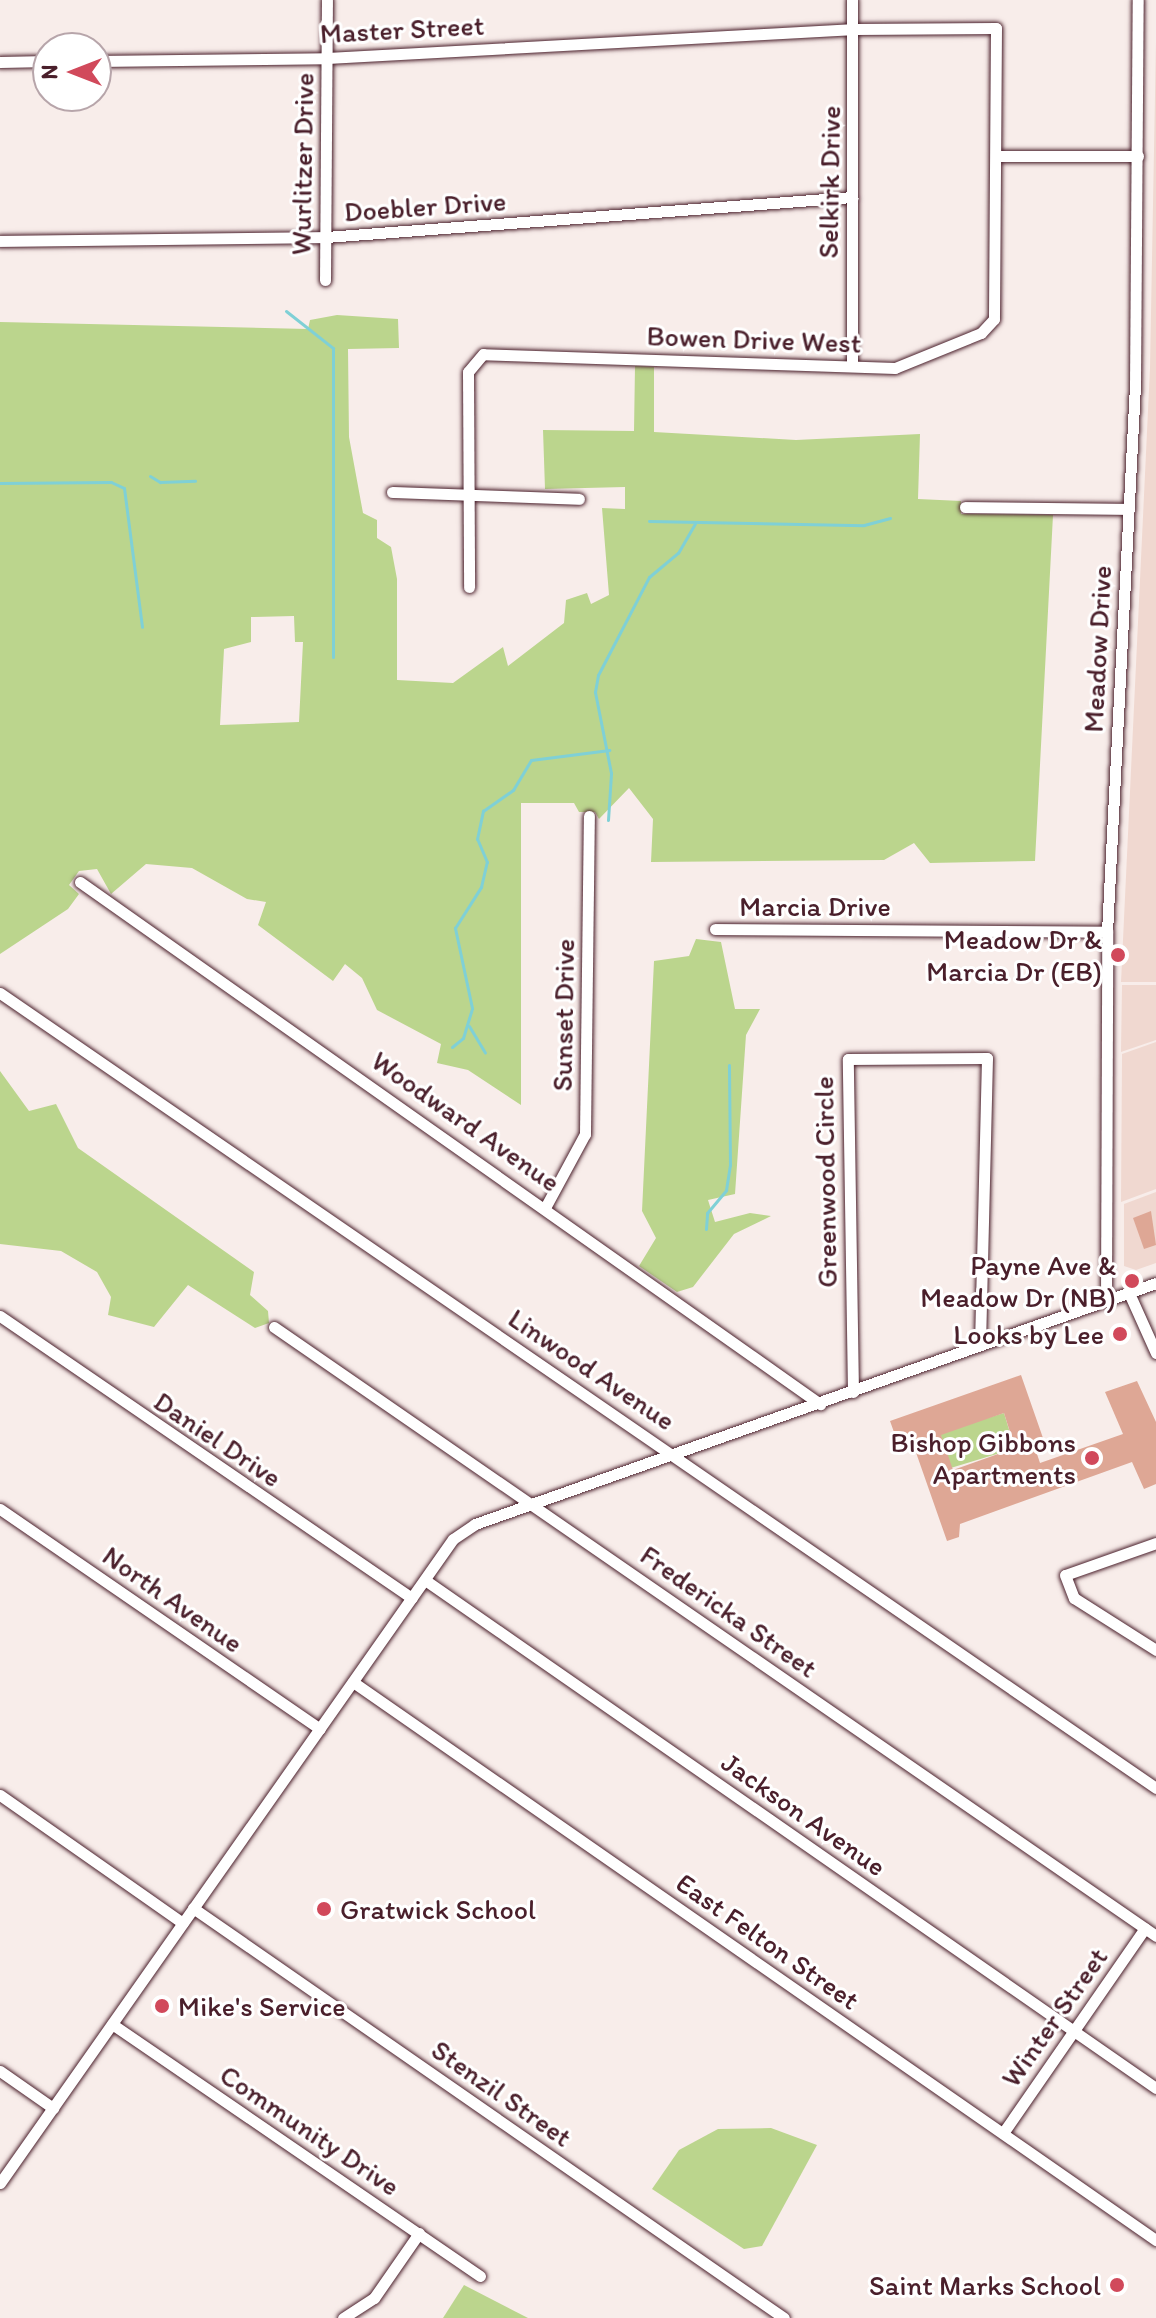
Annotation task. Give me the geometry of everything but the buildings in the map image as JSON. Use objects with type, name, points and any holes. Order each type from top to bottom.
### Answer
[{"type":"street","name":"Wurlitzer Drive","points":[[325,280],[327,0]]},
{"type":"street","name":"Selkirk Drive","points":[[852,0],[855,29],[852,365]]},
{"type":"street","name":"Meadow Drive","points":[[1106,1301],[1107,932],[1129,509],[1138,156],[1138,0]]},
{"type":"street","name":"Master Street","points":[[112,61],[327,58],[855,29],[996,28],[997,156]]},
{"type":"street","points":[[0,62],[32,61]]},
{"type":"street","points":[[997,156],[1138,156]]},
{"type":"street","name":"Bowen Drive West","points":[[469,494],[468,372],[483,354],[895,368],[981,333],[994,319],[997,156]]},
{"type":"street","name":"Doebler Drive","points":[[0,241],[326,237],[852,197]]},
{"type":"street","points":[[392,492],[579,499]]},
{"type":"street","points":[[469,494],[469,587]]},
{"type":"street","points":[[965,507],[1129,509]]},
{"type":"street","name":"Sunset Drive","points":[[546,1206],[585,1134],[589,816]]},
{"type":"street","name":"Woodward Avenue","points":[[80,882],[546,1206],[820,1404]]},
{"type":"street","name":"Marcia Drive","points":[[715,929],[1107,932]]},
{"type":"street","name":"Linwood Avenue","points":[[0,993],[1156,1788]]},
{"type":"street","name":"Greenwood Circle","points":[[853,1392],[848,1059],[987,1058],[980,1341]]},
{"type":"street","points":[[0,2183],[453,1539],[475,1524],[535,1506],[820,1404],[980,1341],[1156,1283]]},
{"type":"street","points":[[1129,1293],[1156,1353]]},
{"type":"street","name":"Daniel Drive","points":[[0,1316],[412,1598]]},
{"type":"street","name":"Fredericka Street","points":[[274,1327],[1156,1936]]},
{"type":"street","name":"North Avenue","points":[[0,1509],[320,1729]]},
{"type":"street","points":[[1156,1543],[1065,1575],[1074,1598],[1156,1650]]},
{"type":"street","name":"Jackson Avenue","points":[[425,1580],[1156,2088]]},
{"type":"street","name":"East Felton Street","points":[[353,1682],[1156,2240]]},
{"type":"street","points":[[0,1795],[183,1923]]},
{"type":"street","name":"Stenzil Street","points":[[193,1908],[784,2318]]},
{"type":"street","name":"Winter Street","points":[[1003,2133],[1145,1928]]},
{"type":"street","name":"Community Drive","points":[[112,2024],[480,2276]]},
{"type":"street","points":[[0,2071],[53,2108]]},
{"type":"street","points":[[343,2318],[374,2298],[419,2233]]},
{"type":"shaded area","points":[[1156,41],[1156,982],[1121,982],[1150,368]]},
{"type":"shaded area","points":[[1122,985],[1156,985],[1156,1040],[1121,1052]]},
{"type":"shaded area","points":[[1156,1042],[1156,1189],[1121,1202],[1122,1054]]},
{"type":"shaded area","points":[[1156,1192],[1156,1263],[1136,1270],[1124,1266],[1124,1204]]},
{"type":"green space","points":[[337,315],[398,319],[399,348],[348,349],[349,437],[363,513],[377,520],[377,538],[391,547],[397,579],[397,680],[453,683],[503,647],[508,666],[564,623],[566,600],[587,593],[591,604],[609,595],[602,508],[625,509],[625,487],[545,489],[543,430],[634,431],[635,366],[654,367],[654,432],[796,440],[920,434],[918,499],[961,501],[961,514],[1053,515],[1035,861],[930,863],[914,843],[884,860],[651,862],[653,819],[629,788],[599,819],[595,812],[579,812],[574,803],[521,803],[521,1105],[468,1070],[437,1063],[441,1044],[377,1010],[362,978],[345,964],[333,981],[258,925],[266,902],[247,899],[192,868],[146,864],[111,894],[97,869],[79,871],[69,885],[79,894],[68,909],[0,954],[0,322],[308,329],[310,320]],"holes":[[[294,616],[295,642],[303,642],[299,722],[220,725],[224,649],[251,642],[251,617]]]},
{"type":"green space","points":[[696,939],[721,942],[735,1009],[760,1009],[746,1035],[735,1194],[708,1200],[715,1222],[750,1213],[771,1216],[734,1234],[693,1287],[677,1292],[639,1266],[656,1238],[642,1211],[654,961],[689,956]]},
{"type":"green space","points":[[0,1071],[29,1111],[56,1104],[78,1148],[254,1272],[250,1295],[268,1311],[269,1323],[255,1328],[188,1285],[154,1327],[108,1315],[111,1297],[97,1272],[61,1251],[0,1244]]},
{"type":"green space","points":[[1004,1413],[1015,1448],[951,1468],[940,1433]]},
{"type":"green space","points":[[771,2128],[817,2145],[762,2246],[744,2249],[652,2189],[679,2150],[718,2129]]},
{"type":"green space","points":[[464,2285],[528,2318],[443,2318]]},
{"type":"waterway","points":[[286,311],[333,348],[333,657]]},
{"type":"waterway","points":[[150,476],[160,482],[195,481]]},
{"type":"waterway","points":[[0,483],[111,482],[124,488],[142,627]]},
{"type":"waterway","points":[[649,521],[864,525],[890,518]]},
{"type":"waterway","points":[[608,820],[611,773],[595,692],[598,675],[649,577],[678,553],[695,524]]},
{"type":"waterway","points":[[452,1047],[463,1038],[472,1008],[455,928],[481,887],[487,862],[477,839],[483,811],[513,790],[531,760],[609,750]]},
{"type":"waterway","points":[[469,1026],[485,1053]]},
{"type":"waterway","points":[[706,1229],[707,1213],[726,1190],[730,1165],[729,1065]]},
{"type":"place","name":"Meadow Dr & Marcia Dr (EB)","points":[[1118,955]]},
{"type":"place","name":"Payne Ave & Meadow Dr (NB)","points":[[1132,1281]]},
{"type":"place","name":"Looks by Lee","points":[[1120,1334]]},
{"type":"place","name":"Bishop Gibbons Apartments","points":[[1092,1458]]},
{"type":"place","name":"Gratwick School","points":[[324,1909]]},
{"type":"place","name":"Mike's Service","points":[[162,2006]]},
{"type":"place","name":"Saint Marks School","points":[[1117,2285]]}]
